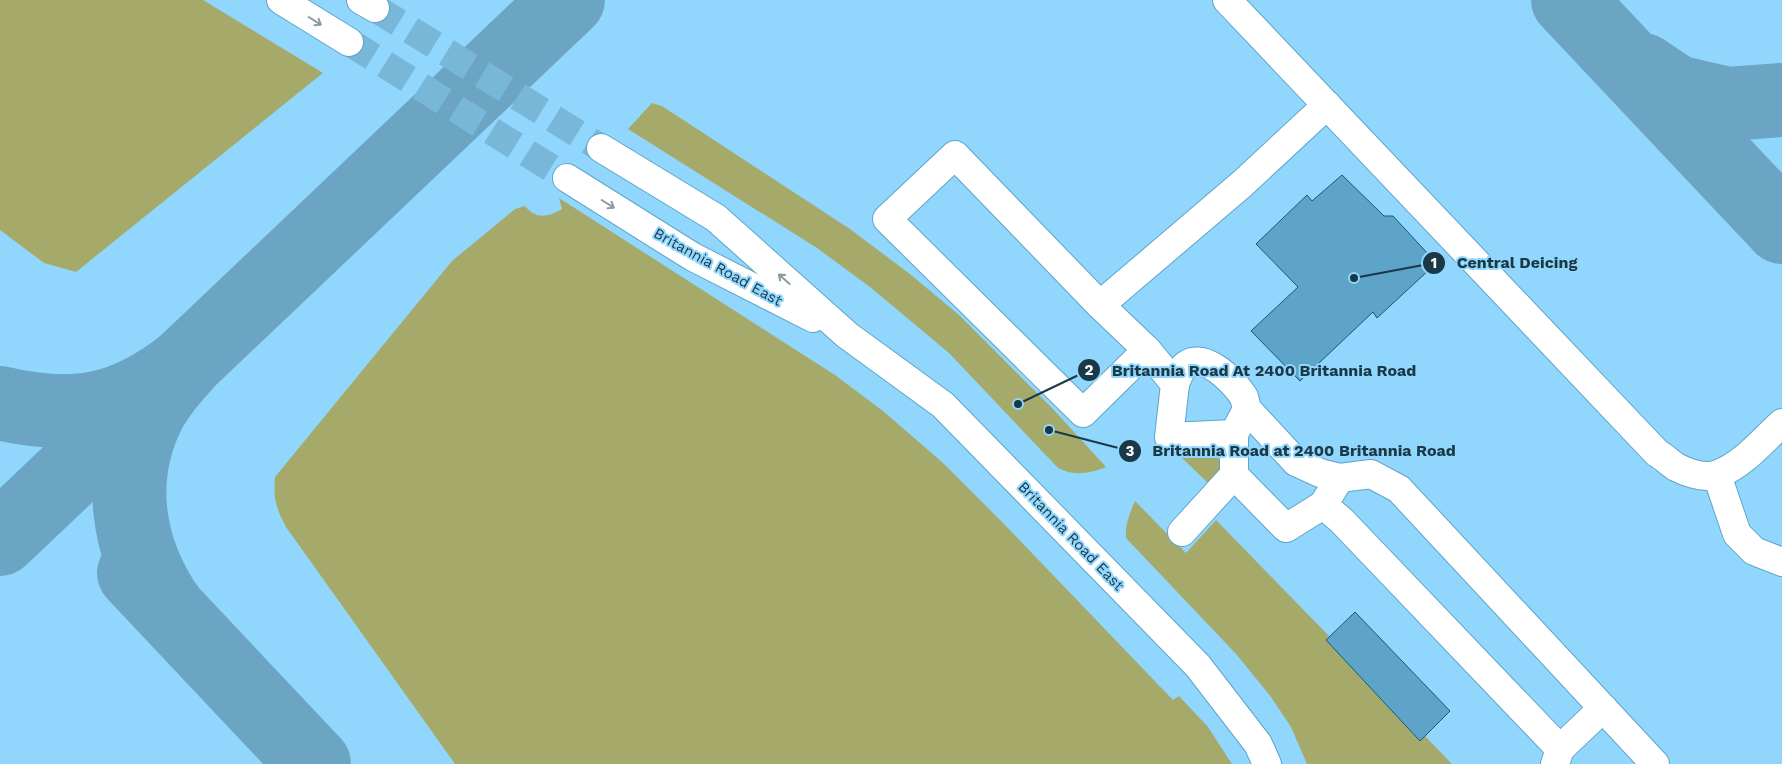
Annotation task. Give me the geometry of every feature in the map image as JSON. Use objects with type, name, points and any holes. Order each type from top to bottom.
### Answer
[{"type":"street","points":[[281,0],[349,42]]},
{"type":"street","points":[[1227,0],[1658,453],[1675,466],[1704,476],[1717,475],[1741,461],[1782,423]]},
{"type":"street","points":[[1100,306],[1242,184],[1327,105]]},
{"type":"street","name":"Britannia Road East","points":[[601,148],[716,218],[847,335],[942,405],[1198,666],[1258,744],[1267,764]]},
{"type":"street","points":[[1147,350],[1083,413],[887,218],[955,155],[1100,306],[1147,350],[1175,384]]},
{"type":"street","name":"Britannia Road East","points":[[566,178],[693,258],[847,335]]},
{"type":"street","points":[[1234,434],[1169,437],[1175,384],[1182,369],[1193,362],[1205,362],[1223,373],[1244,398],[1247,409],[1296,462],[1320,474],[1340,478],[1371,474],[1399,489],[1655,764]]},
{"type":"street","points":[[1182,532],[1234,475],[1234,434],[1247,409]]},
{"type":"street","points":[[1234,475],[1286,528],[1323,505],[1340,478]]},
{"type":"street","points":[[1717,475],[1737,534],[1754,551],[1782,562]]},
{"type":"street","points":[[1323,505],[1341,520],[1557,757],[1602,708]]},
{"type":"green space","points":[[0,0],[203,0],[323,73],[76,272],[44,263],[0,230]]},
{"type":"green space","points":[[652,103],[662,106],[850,229],[910,274],[959,315],[1053,409],[1106,467],[1082,473],[1064,471],[1058,468],[949,353],[870,287],[817,248],[628,129]]},
{"type":"green space","points":[[559,198],[835,375],[883,411],[943,463],[1173,700],[1179,696],[1208,727],[1232,764],[455,764],[286,527],[276,503],[274,491],[275,477],[452,261],[515,209],[525,206],[534,214],[542,216],[552,214],[562,209]]},
{"type":"green space","points":[[1201,449],[1216,457],[1222,467],[1208,483],[1182,458],[1184,454]]},
{"type":"green space","points":[[1135,501],[1186,553],[1216,520],[1329,636],[1326,640],[1420,740],[1425,736],[1452,764],[1307,764],[1291,727],[1271,697],[1237,655],[1126,538],[1127,523]]},
{"type":"building","points":[[1342,175],[1384,216],[1393,216],[1430,256],[1430,269],[1377,318],[1373,312],[1300,381],[1251,331],[1298,287],[1256,244],[1307,195],[1312,201]]},
{"type":"building","points":[[1355,612],[1450,711],[1420,741],[1326,640]]},
{"type":"taxiway","points":[[0,539],[568,0]]},
{"type":"taxiway","points":[[1568,0],[1782,227]]},
{"type":"taxiway","points":[[1643,70],[1676,92],[1728,104],[1782,100]]},
{"type":"taxiway","points":[[0,403],[53,411],[99,408],[142,392],[186,363],[167,384],[151,408],[140,433],[133,459],[130,485],[130,511],[135,537],[154,587],[169,610]]},
{"type":"taxiway","points":[[134,573],[314,764]]},
{"type":"tunnel","points":[[375,8],[601,148]]},
{"type":"tunnel","points":[[349,42],[567,178]]},
{"type":"place","name":"Central Deicing","points":[[1354,278]]},
{"type":"place","name":"Britannia Road At 2400 Britannia Road","points":[[1018,404]]},
{"type":"place","name":"Britannia Road at 2400 Britannia Road","points":[[1049,430]]}]
